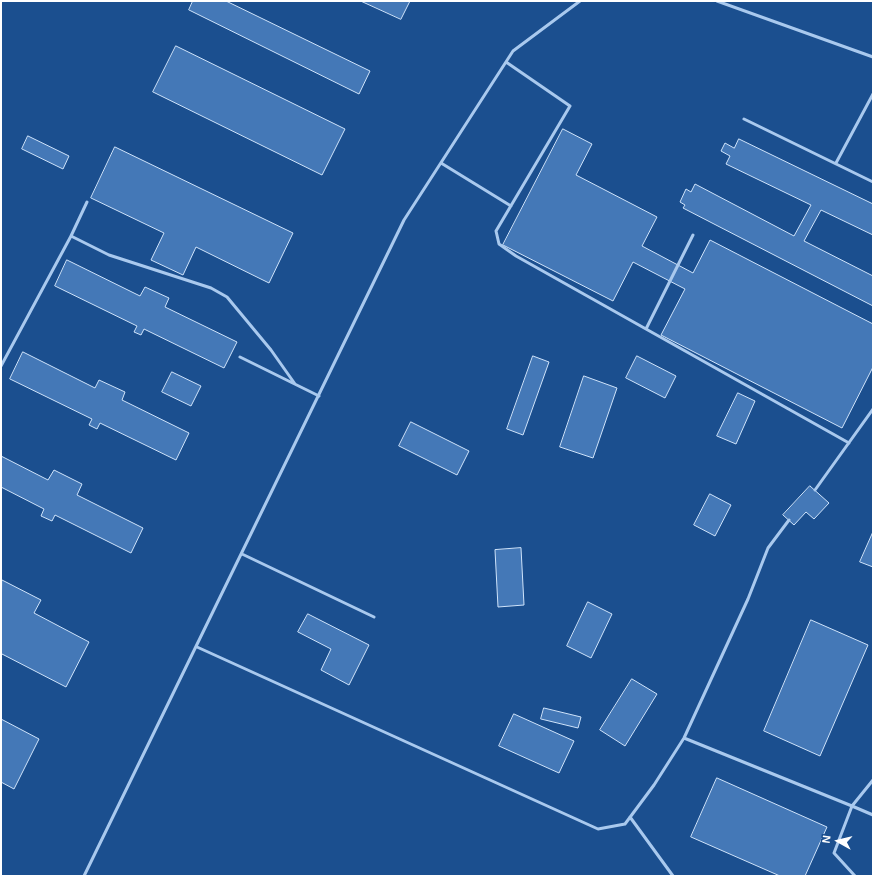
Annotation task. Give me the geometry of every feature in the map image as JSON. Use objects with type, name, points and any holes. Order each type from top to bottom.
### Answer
[{"type":"lane","points":[[84,876],[404,220],[513,51],[580,1]]},
{"type":"lane","points":[[717,1],[873,57]]},
{"type":"lane","points":[[506,62],[570,106],[496,231],[499,244],[516,256],[849,443]]},
{"type":"lane","points":[[836,163],[873,94]]},
{"type":"lane","points":[[744,119],[873,182]]},
{"type":"lane","points":[[441,163],[511,206]]},
{"type":"lane","points":[[1,366],[71,236],[87,202]]},
{"type":"lane","points":[[646,328],[693,235]]},
{"type":"lane","points":[[71,236],[109,255],[211,288],[227,297],[271,350],[295,384]]},
{"type":"lane","points":[[240,357],[319,396]]},
{"type":"lane","points":[[815,490],[873,409]]},
{"type":"lane","points":[[197,647],[598,829],[625,824],[654,785],[684,738],[748,599],[768,548],[788,520]]},
{"type":"lane","points":[[242,554],[374,617]]},
{"type":"lane","points":[[684,738],[873,815]]},
{"type":"lane","points":[[855,876],[834,853],[852,806],[873,780]]},
{"type":"lane","points":[[630,817],[673,876]]},
{"type":"building","points":[[193,1],[226,1],[370,71],[359,94],[189,10]]},
{"type":"building","points":[[361,1],[410,1],[401,19]]},
{"type":"building","points":[[176,46],[345,129],[322,175],[153,92]]},
{"type":"building","points":[[563,129],[592,144],[576,175],[657,217],[642,246],[693,273],[710,240],[873,324],[873,367],[842,428],[661,335],[685,289],[633,262],[613,301],[503,245]]},
{"type":"building","points":[[28,136],[69,156],[63,169],[22,149]]},
{"type":"building","points":[[739,139],[873,204],[873,235],[821,210],[804,241],[873,276],[873,306],[683,208],[685,205],[680,202],[686,189],[691,192],[695,184],[794,236],[811,205],[726,164],[730,156],[721,151],[725,143],[734,148]]},
{"type":"building","points":[[115,147],[293,233],[269,283],[196,247],[183,275],[151,260],[164,233],[91,198]]},
{"type":"building","points":[[67,260],[140,296],[145,287],[169,298],[165,307],[237,342],[224,368],[144,329],[141,335],[134,332],[137,326],[55,286]]},
{"type":"building","points":[[23,352],[95,388],[99,380],[125,392],[122,400],[189,433],[176,460],[100,423],[97,429],[89,425],[92,419],[10,379]]},
{"type":"building","points":[[533,356],[549,362],[523,435],[507,429]]},
{"type":"building","points":[[637,356],[676,376],[665,398],[626,378]]},
{"type":"building","points":[[172,372],[201,386],[191,406],[162,392]]},
{"type":"building","points":[[584,376],[617,388],[593,458],[560,447]]},
{"type":"building","points":[[738,393],[755,401],[736,444],[717,436]]},
{"type":"building","points":[[411,422],[469,451],[457,475],[399,446]]},
{"type":"building","points":[[1,456],[48,480],[54,470],[82,484],[77,495],[143,528],[131,553],[55,515],[52,521],[41,516],[44,509],[1,487]]},
{"type":"building","points":[[810,486],[829,503],[814,519],[806,512],[794,525],[783,515]]},
{"type":"building","points":[[710,494],[731,505],[715,536],[694,525]]},
{"type":"building","points":[[873,532],[873,567],[860,562]]},
{"type":"building","points":[[521,548],[524,605],[498,607],[495,550]]},
{"type":"building","points":[[2,580],[41,600],[34,613],[89,642],[66,687],[2,654],[1,656]]},
{"type":"building","points":[[588,602],[612,614],[591,658],[567,646]]},
{"type":"building","points":[[308,614],[369,645],[349,685],[321,670],[331,649],[298,632]]},
{"type":"building","points":[[811,620],[868,645],[820,756],[764,731]]},
{"type":"building","points":[[632,679],[657,694],[625,746],[600,730]]},
{"type":"building","points":[[544,708],[581,717],[578,728],[541,719]]},
{"type":"building","points":[[514,714],[574,741],[559,773],[499,746]]},
{"type":"building","points":[[1,719],[39,739],[14,789],[1,782]]},
{"type":"building","points":[[717,778],[827,827],[805,876],[780,876],[691,837]]}]
